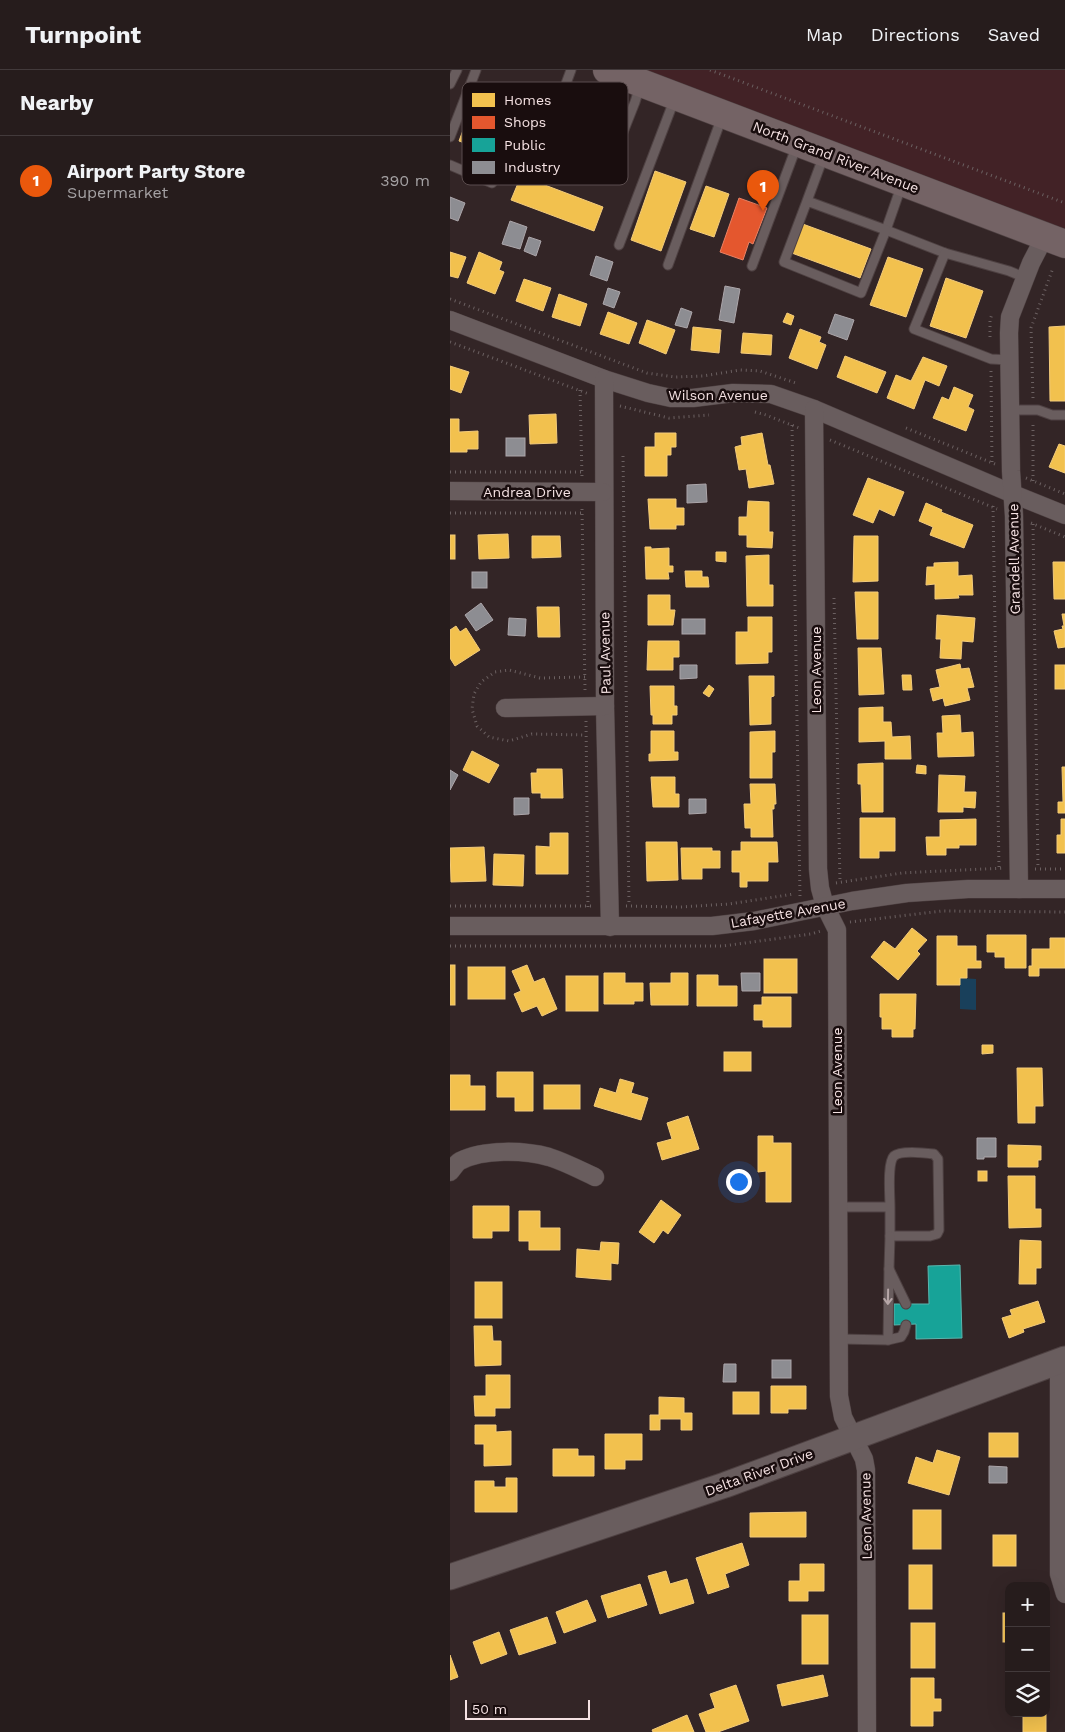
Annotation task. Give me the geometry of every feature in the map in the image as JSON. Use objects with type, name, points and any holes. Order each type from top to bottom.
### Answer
[{"type":"main road","name":"North Grand River Avenue","points":[[607,70],[1055,240]]},
{"type":"street","name":"Grandell Avenue","points":[[1019,889],[1010,317],[1031,263],[1055,240]]},
{"type":"street","name":"Wilson Avenue","points":[[450,320],[648,393],[671,398],[693,398],[733,393],[771,394],[814,409],[993,486],[1065,514]]},
{"type":"street","name":"Paul Avenue","points":[[604,378],[605,706],[610,927]]},
{"type":"street","name":"Leon Avenue","points":[[814,409],[818,870],[825,906],[837,930],[839,1396],[843,1417],[864,1459],[866,1470],[867,1732]]},
{"type":"street","name":"Andrea Drive","points":[[450,491],[603,492]]},
{"type":"street","points":[[505,708],[605,706]]},
{"type":"street","name":"Lafayette Avenue","points":[[450,926],[712,926],[754,921],[825,906],[906,893],[968,889],[1065,889]]},
{"type":"street","points":[[450,1172],[459,1162],[474,1156],[489,1153],[527,1153],[549,1157],[595,1177]]},
{"type":"street","points":[[1062,1361],[1059,1574],[1065,1594]]},
{"type":"street","name":"Delta River Drive","points":[[450,1577],[725,1485],[1062,1361]]},
{"type":"lane","points":[[450,84],[457,70]]},
{"type":"lane","points":[[471,82],[476,70]]},
{"type":"lane","points":[[567,82],[571,70]]},
{"type":"lane","points":[[628,121],[641,84]]},
{"type":"lane","points":[[619,245],[676,96]]},
{"type":"lane","points":[[450,137],[462,106]]},
{"type":"lane","points":[[668,265],[723,114]]},
{"type":"lane","points":[[752,266],[798,143]]},
{"type":"lane","points":[[825,153],[784,262],[861,293],[886,230],[902,182]]},
{"type":"lane","points":[[450,165],[462,170]]},
{"type":"lane","points":[[807,201],[945,253],[1009,271],[1026,278]]},
{"type":"lane","points":[[945,253],[914,329],[991,359],[1010,360]]},
{"type":"lane","points":[[1011,410],[1033,410],[1052,415],[1065,415]]},
{"type":"lane","points":[[888,1340],[890,1164],[894,1156],[899,1153],[934,1154],[938,1159],[939,1230],[937,1234],[930,1236],[890,1236]]},
{"type":"lane","points":[[838,1207],[890,1207]]},
{"type":"lane","points":[[889,1269],[906,1304]]},
{"type":"lane","points":[[839,1339],[888,1340],[901,1337],[906,1325]]},
{"type":"path","points":[[710,70],[1065,204]]},
{"type":"path","points":[[1038,869],[1031,328],[1053,268]]},
{"type":"path","points":[[993,312],[990,320],[999,868]]},
{"type":"path","points":[[450,342],[604,399],[622,408],[668,418],[712,414]]},
{"type":"path","points":[[580,390],[590,946]]},
{"type":"path","points":[[748,410],[766,414],[1065,537]]},
{"type":"path","points":[[831,441],[832,451]]},
{"type":"path","points":[[623,448],[629,906]]},
{"type":"path","points":[[450,472],[582,472]]},
{"type":"path","points":[[450,513],[582,513]]},
{"type":"path","points":[[834,588],[840,882]]},
{"type":"path","points":[[450,906],[729,904],[800,893],[840,882],[902,873],[999,868],[1065,869]]},
{"type":"shaded area","points":[[607,70],[1065,70],[1065,243]]},
{"type":"water","points":[[960,978],[976,979],[976,1010],[960,1009]]},
{"type":"building: Homes","points":[[655,171],[686,182],[661,251],[631,240]]},
{"type":"building: Homes","points":[[517,185],[545,185],[603,207],[594,231],[511,200]]},
{"type":"building: Homes","points":[[706,186],[729,194],[714,237],[690,229]]},
{"type":"building: Homes","points":[[800,223],[871,249],[860,278],[789,252]]},
{"type":"building: Homes","points":[[450,252],[466,257],[458,278],[450,276]]},
{"type":"building: Homes","points":[[479,252],[502,262],[499,270],[504,272],[495,294],[467,283]]},
{"type":"building: Homes","points":[[888,257],[923,269],[906,317],[870,305]]},
{"type":"building: Homes","points":[[946,278],[983,291],[966,338],[930,326]]},
{"type":"building: Homes","points":[[524,279],[551,288],[543,311],[516,301]]},
{"type":"building: Homes","points":[[559,294],[587,304],[580,326],[552,317]]},
{"type":"building: Homes","points":[[608,312],[637,323],[629,344],[600,334]]},
{"type":"building: Homes","points":[[787,313],[794,316],[791,325],[783,322]]},
{"type":"building: Homes","points":[[647,320],[675,330],[666,354],[639,343]]},
{"type":"building: Homes","points":[[1065,326],[1065,401],[1050,401],[1049,327]]},
{"type":"building: Homes","points":[[693,327],[721,330],[719,353],[691,350]]},
{"type":"building: Homes","points":[[800,329],[821,337],[819,342],[826,345],[817,369],[789,358]]},
{"type":"building: Homes","points":[[743,333],[772,335],[771,355],[741,353]]},
{"type":"building: Homes","points":[[845,356],[886,372],[877,393],[837,377]]},
{"type":"building: Homes","points":[[923,357],[947,366],[939,386],[925,380],[914,409],[887,398],[896,375],[911,381]]},
{"type":"building: Homes","points":[[450,366],[469,372],[461,393],[450,389]]},
{"type":"building: Homes","points":[[954,387],[973,395],[968,407],[974,410],[966,431],[933,418],[942,397],[949,400]]},
{"type":"building: Homes","points":[[556,414],[557,443],[530,444],[529,415]]},
{"type":"building: Homes","points":[[450,419],[459,419],[459,432],[478,431],[478,449],[467,449],[467,452],[450,452]]},
{"type":"building: Homes","points":[[655,433],[676,433],[676,447],[671,447],[671,455],[667,455],[667,476],[645,476],[645,447],[655,447]]},
{"type":"building: Homes","points":[[762,433],[774,484],[749,488],[746,469],[739,470],[735,447],[742,445],[741,437]]},
{"type":"building: Homes","points":[[1059,444],[1065,446],[1065,473],[1049,467]]},
{"type":"building: Homes","points":[[868,478],[904,492],[894,516],[879,509],[873,523],[853,515]]},
{"type":"building: Homes","points":[[648,499],[676,499],[676,508],[684,508],[684,525],[676,525],[676,529],[650,529]]},
{"type":"building: Homes","points":[[748,501],[769,502],[769,532],[773,532],[772,548],[747,547],[747,535],[739,535],[739,517],[747,517]]},
{"type":"building: Homes","points":[[926,503],[942,510],[941,512],[973,525],[964,548],[930,535],[933,527],[919,521]]},
{"type":"building: Homes","points":[[508,534],[509,558],[479,559],[478,535]]},
{"type":"building: Homes","points":[[450,535],[455,535],[455,559],[450,559]]},
{"type":"building: Homes","points":[[532,536],[560,536],[561,557],[532,558]]},
{"type":"building: Homes","points":[[854,536],[878,536],[878,581],[853,582]]},
{"type":"building: Homes","points":[[645,547],[651,547],[651,549],[669,548],[669,566],[673,566],[673,572],[668,572],[669,579],[646,579]]},
{"type":"building: Homes","points":[[716,552],[726,552],[726,562],[716,561]]},
{"type":"building: Homes","points":[[769,555],[769,585],[773,585],[773,606],[747,606],[746,556]]},
{"type":"building: Homes","points":[[958,562],[958,576],[972,575],[973,595],[958,595],[959,598],[935,599],[935,584],[926,585],[927,567],[934,567],[934,563]]},
{"type":"building: Homes","points":[[1053,562],[1065,562],[1065,599],[1054,599]]},
{"type":"building: Homes","points":[[685,571],[702,571],[702,577],[708,577],[709,587],[686,587]]},
{"type":"building: Homes","points":[[855,592],[878,592],[878,639],[857,639]]},
{"type":"building: Homes","points":[[648,595],[670,595],[670,610],[675,610],[673,625],[648,625]]},
{"type":"building: Homes","points":[[537,607],[559,607],[560,637],[538,637]]},
{"type":"building: Homes","points":[[1062,614],[1065,614],[1065,647],[1058,648],[1054,631],[1063,629]]},
{"type":"building: Homes","points":[[937,615],[975,618],[973,642],[962,641],[961,659],[940,658],[941,639],[936,639]]},
{"type":"building: Homes","points":[[748,617],[772,617],[772,652],[768,652],[768,663],[736,664],[736,632],[748,632]]},
{"type":"building: Homes","points":[[456,626],[460,632],[466,628],[480,650],[455,666],[450,658],[450,630]]},
{"type":"building: Homes","points":[[648,641],[679,641],[679,657],[673,657],[673,670],[647,670]]},
{"type":"building: Homes","points":[[858,648],[881,648],[884,694],[859,695]]},
{"type":"building: Homes","points":[[960,664],[961,669],[969,668],[974,687],[967,688],[970,700],[945,706],[943,698],[933,701],[930,689],[940,687],[936,670]]},
{"type":"building: Homes","points":[[1055,665],[1065,665],[1065,689],[1055,689]]},
{"type":"building: Homes","points":[[902,675],[911,675],[912,690],[903,690]]},
{"type":"building: Homes","points":[[749,676],[774,676],[774,696],[771,697],[771,724],[750,725]]},
{"type":"building: Homes","points":[[709,685],[714,689],[709,697],[703,693]]},
{"type":"building: Homes","points":[[650,686],[674,686],[674,706],[677,706],[677,715],[672,715],[672,724],[653,724]]},
{"type":"building: Homes","points":[[883,707],[883,722],[891,722],[892,737],[910,736],[911,759],[885,759],[885,741],[859,742],[859,708]]},
{"type":"building: Homes","points":[[960,715],[961,733],[973,732],[974,756],[938,757],[937,733],[943,733],[942,716]]},
{"type":"building: Homes","points":[[651,731],[674,731],[674,752],[678,752],[678,760],[649,761],[649,754],[651,754]]},
{"type":"building: Homes","points":[[775,731],[775,752],[772,752],[772,778],[750,778],[750,732]]},
{"type":"building: Homes","points":[[472,751],[499,765],[489,783],[463,770]]},
{"type":"building: Homes","points":[[883,763],[883,812],[862,812],[861,784],[858,784],[858,764]]},
{"type":"building: Homes","points":[[917,765],[926,766],[926,774],[916,773]]},
{"type":"building: Homes","points":[[1062,767],[1065,767],[1065,813],[1058,813],[1058,802],[1063,802]]},
{"type":"building: Homes","points":[[537,769],[562,769],[563,798],[541,798],[541,793],[532,793],[531,773],[537,773]]},
{"type":"building: Homes","points":[[939,775],[965,776],[964,792],[976,792],[975,808],[963,807],[963,812],[938,812]]},
{"type":"building: Homes","points":[[651,777],[675,777],[675,794],[679,794],[679,807],[653,807]]},
{"type":"building: Homes","points":[[750,784],[775,784],[776,804],[774,804],[774,809],[772,809],[773,837],[751,837],[751,828],[745,828],[744,804],[751,804]]},
{"type":"building: Homes","points":[[860,818],[895,818],[895,851],[879,851],[879,858],[860,858]]},
{"type":"building: Homes","points":[[976,819],[976,845],[959,845],[959,848],[946,848],[946,855],[927,855],[926,837],[940,837],[940,820]]},
{"type":"building: Homes","points":[[1061,819],[1065,819],[1065,853],[1057,853],[1057,835],[1061,835]]},
{"type":"building: Homes","points":[[550,833],[568,833],[568,874],[536,874],[536,846],[550,847]]},
{"type":"building: Homes","points":[[646,842],[677,842],[678,880],[647,881]]},
{"type":"building: Homes","points":[[741,842],[777,842],[778,862],[768,862],[768,881],[747,881],[747,887],[740,887],[740,872],[732,872],[732,851],[741,851]]},
{"type":"building: Homes","points":[[484,847],[486,881],[451,882],[450,848]]},
{"type":"building: Homes","points":[[681,848],[712,848],[712,851],[720,851],[720,868],[702,868],[702,879],[682,879]]},
{"type":"building: Homes","points":[[494,854],[524,855],[523,886],[493,885]]},
{"type":"building: Homes","points":[[912,928],[927,940],[917,951],[920,954],[898,980],[871,957],[884,941],[895,949]]},
{"type":"building: Homes","points":[[987,935],[1026,935],[1026,968],[1005,968],[1005,957],[995,957],[995,952],[987,952]]},
{"type":"building: Homes","points":[[937,936],[957,936],[957,946],[976,946],[976,961],[981,961],[981,968],[967,968],[967,978],[960,978],[960,985],[937,985]]},
{"type":"building: Homes","points":[[1050,938],[1065,938],[1065,968],[1039,968],[1039,976],[1029,976],[1029,966],[1032,966],[1032,949],[1050,949]]},
{"type":"building: Homes","points":[[764,959],[797,959],[797,993],[764,993]]},
{"type":"building: Homes","points":[[450,965],[455,965],[455,1005],[450,1005]]},
{"type":"building: Homes","points":[[527,965],[534,982],[544,978],[557,1009],[542,1016],[537,1006],[522,1012],[514,994],[521,991],[512,971]]},
{"type":"building: Homes","points":[[468,967],[505,967],[505,999],[468,999]]},
{"type":"building: Homes","points":[[604,973],[625,973],[625,983],[643,983],[643,1001],[634,1001],[634,1004],[604,1004]]},
{"type":"building: Homes","points":[[671,973],[688,973],[688,1005],[651,1005],[650,983],[671,983]]},
{"type":"building: Homes","points":[[697,975],[718,975],[718,986],[737,986],[737,1006],[697,1006]]},
{"type":"building: Homes","points":[[566,976],[598,976],[598,1011],[566,1011]]},
{"type":"building: Homes","points":[[880,994],[916,994],[913,1037],[892,1037],[892,1029],[882,1029]]},
{"type":"building: Homes","points":[[762,997],[791,997],[791,1027],[763,1027],[763,1020],[754,1020],[754,1005],[762,1005]]},
{"type":"building: Homes","points":[[982,1045],[993,1045],[993,1053],[982,1054]]},
{"type":"building: Homes","points":[[724,1052],[751,1052],[751,1071],[724,1071]]},
{"type":"building: Homes","points":[[1017,1068],[1042,1068],[1043,1106],[1035,1106],[1035,1123],[1018,1123]]},
{"type":"building: Homes","points":[[497,1072],[533,1072],[533,1111],[515,1111],[515,1097],[497,1097]]},
{"type":"building: Homes","points":[[450,1075],[470,1075],[470,1086],[485,1086],[485,1110],[450,1110]]},
{"type":"building: Homes","points":[[620,1079],[634,1083],[631,1093],[648,1098],[641,1120],[594,1106],[600,1088],[616,1093]]},
{"type":"building: Homes","points":[[544,1085],[580,1085],[580,1109],[544,1109]]},
{"type":"building: Homes","points":[[688,1116],[699,1149],[662,1160],[657,1143],[672,1139],[667,1123]]},
{"type":"building: Homes","points":[[758,1136],[773,1136],[773,1143],[791,1143],[791,1202],[766,1202],[766,1171],[758,1172]]},
{"type":"building: Homes","points":[[1008,1145],[1041,1146],[1041,1160],[1038,1160],[1038,1167],[1008,1167]]},
{"type":"building: Homes","points":[[978,1171],[987,1171],[987,1181],[978,1181]]},
{"type":"building: Homes","points":[[1008,1176],[1035,1176],[1035,1209],[1041,1209],[1041,1227],[1009,1228]]},
{"type":"building: Homes","points":[[661,1200],[681,1215],[668,1234],[663,1230],[654,1243],[639,1232]]},
{"type":"building: Homes","points":[[473,1206],[509,1206],[509,1231],[492,1231],[492,1238],[473,1238]]},
{"type":"building: Homes","points":[[519,1211],[540,1211],[540,1228],[560,1228],[560,1250],[529,1250],[529,1241],[519,1241]]},
{"type":"building: Homes","points":[[1020,1240],[1041,1241],[1041,1268],[1036,1268],[1036,1284],[1019,1284]]},
{"type":"building: Homes","points":[[601,1242],[619,1243],[618,1264],[611,1263],[611,1280],[576,1277],[577,1249],[600,1251]]},
{"type":"building: Homes","points":[[475,1282],[502,1282],[502,1318],[475,1318]]},
{"type":"building: Homes","points":[[1038,1301],[1045,1322],[1023,1329],[1024,1332],[1009,1338],[1002,1318],[1012,1315],[1010,1310]]},
{"type":"building: Homes","points":[[474,1326],[492,1326],[493,1341],[501,1341],[501,1365],[475,1366]]},
{"type":"building: Homes","points":[[486,1375],[510,1375],[510,1408],[495,1408],[495,1416],[475,1416],[474,1396],[486,1396]]},
{"type":"building: Homes","points":[[771,1386],[806,1386],[806,1409],[788,1409],[788,1413],[771,1413]]},
{"type":"building: Homes","points":[[733,1392],[759,1392],[759,1414],[733,1414]]},
{"type":"building: Homes","points":[[659,1397],[684,1398],[684,1413],[692,1413],[692,1430],[681,1430],[681,1419],[660,1419],[660,1430],[650,1430],[650,1415],[659,1415]]},
{"type":"building: Homes","points":[[475,1425],[496,1425],[496,1432],[511,1431],[511,1465],[484,1466],[484,1444],[475,1444]]},
{"type":"building: Homes","points":[[989,1433],[1018,1433],[1018,1457],[989,1457]]},
{"type":"building: Homes","points":[[605,1434],[642,1434],[642,1460],[625,1460],[625,1469],[605,1469]]},
{"type":"building: Homes","points":[[553,1449],[578,1449],[578,1456],[594,1456],[594,1476],[553,1476]]},
{"type":"building: Homes","points":[[937,1450],[960,1457],[949,1495],[908,1483],[916,1457],[933,1463]]},
{"type":"building: Homes","points":[[506,1478],[517,1478],[517,1512],[475,1512],[475,1481],[494,1481],[494,1487],[506,1487]]},
{"type":"building: Homes","points":[[913,1510],[941,1510],[941,1549],[913,1549]]},
{"type":"building: Homes","points":[[806,1512],[806,1537],[750,1537],[750,1513]]},
{"type":"building: Homes","points":[[993,1535],[1016,1535],[1016,1566],[993,1566]]},
{"type":"building: Homes","points":[[742,1543],[749,1565],[725,1574],[729,1587],[708,1594],[696,1558]]},
{"type":"building: Homes","points":[[800,1564],[824,1564],[824,1591],[808,1591],[808,1601],[789,1601],[789,1581],[800,1581]]},
{"type":"building: Homes","points":[[909,1565],[932,1565],[932,1609],[909,1609]]},
{"type":"building: Homes","points":[[666,1571],[670,1584],[687,1579],[694,1603],[660,1614],[648,1576]]},
{"type":"building: Homes","points":[[640,1584],[647,1605],[608,1618],[601,1596]]},
{"type":"building: Homes","points":[[587,1600],[596,1621],[564,1633],[556,1612]]},
{"type":"building: Homes","points":[[1003,1613],[1005,1613],[1005,1642],[1003,1642]]},
{"type":"building: Homes","points":[[802,1615],[828,1615],[828,1664],[802,1664]]},
{"type":"building: Homes","points":[[547,1617],[556,1643],[519,1655],[510,1630]]},
{"type":"building: Homes","points":[[911,1623],[935,1623],[935,1668],[911,1668]]},
{"type":"building: Homes","points":[[499,1632],[507,1654],[481,1664],[473,1642]]},
{"type":"building: Homes","points":[[450,1655],[458,1677],[450,1680]]},
{"type":"building: Homes","points":[[823,1675],[828,1696],[782,1706],[777,1685]]},
{"type":"building: Homes","points":[[911,1678],[934,1678],[934,1699],[941,1699],[941,1711],[933,1711],[933,1726],[911,1726]]},
{"type":"building: Homes","points":[[736,1685],[749,1721],[718,1732],[706,1732],[699,1714],[715,1708],[710,1694]]},
{"type":"building: Homes","points":[[687,1715],[694,1732],[653,1732],[652,1730]]},
{"type":"building: Homes","points":[[1023,1717],[1046,1717],[1046,1732],[1023,1732]]},
{"type":"building: Shops","points":[[739,198],[767,208],[753,244],[749,242],[743,260],[720,252]]},
{"type":"building: Public","points":[[960,1265],[962,1338],[916,1339],[916,1324],[894,1325],[894,1304],[929,1304],[928,1266]]},
{"type":"building: Industry","points":[[450,197],[465,203],[458,221],[450,218]]},
{"type":"building: Industry","points":[[510,221],[527,227],[520,249],[502,244]]},
{"type":"building: Industry","points":[[529,237],[541,241],[536,256],[524,251]]},
{"type":"building: Industry","points":[[596,256],[613,262],[607,281],[590,275]]},
{"type":"building: Industry","points":[[725,286],[740,289],[734,323],[719,320]]},
{"type":"building: Industry","points":[[608,288],[620,292],[614,308],[603,304]]},
{"type":"building: Industry","points":[[681,308],[692,312],[687,328],[675,325]]},
{"type":"building: Industry","points":[[835,314],[854,320],[847,340],[828,333]]},
{"type":"building: Industry","points":[[506,438],[525,438],[525,456],[506,456]]},
{"type":"building: Industry","points":[[706,484],[707,502],[687,503],[687,485]]},
{"type":"building: Industry","points":[[472,572],[487,572],[487,588],[472,588]]},
{"type":"building: Industry","points":[[481,603],[493,620],[476,631],[465,615]]},
{"type":"building: Industry","points":[[509,618],[526,619],[525,636],[508,635]]},
{"type":"building: Industry","points":[[682,619],[705,619],[705,634],[682,634]]},
{"type":"building: Industry","points":[[680,665],[697,665],[697,678],[680,679]]},
{"type":"building: Industry","points":[[450,770],[458,775],[450,790]]},
{"type":"building: Industry","points":[[514,798],[529,798],[529,814],[514,815]]},
{"type":"building: Industry","points":[[689,799],[706,799],[706,813],[689,814]]},
{"type":"building: Industry","points":[[741,973],[760,973],[760,991],[742,991]]},
{"type":"building: Industry","points":[[977,1138],[996,1138],[996,1157],[977,1159]]},
{"type":"building: Industry","points":[[772,1360],[791,1360],[791,1378],[772,1378]]},
{"type":"building: Industry","points":[[724,1364],[736,1364],[736,1382],[723,1382]]},
{"type":"building: Industry","points":[[989,1466],[1007,1467],[1007,1483],[989,1483]]},
{"type":"place","name":"Airport Party Store","points":[[763,211]]}]
